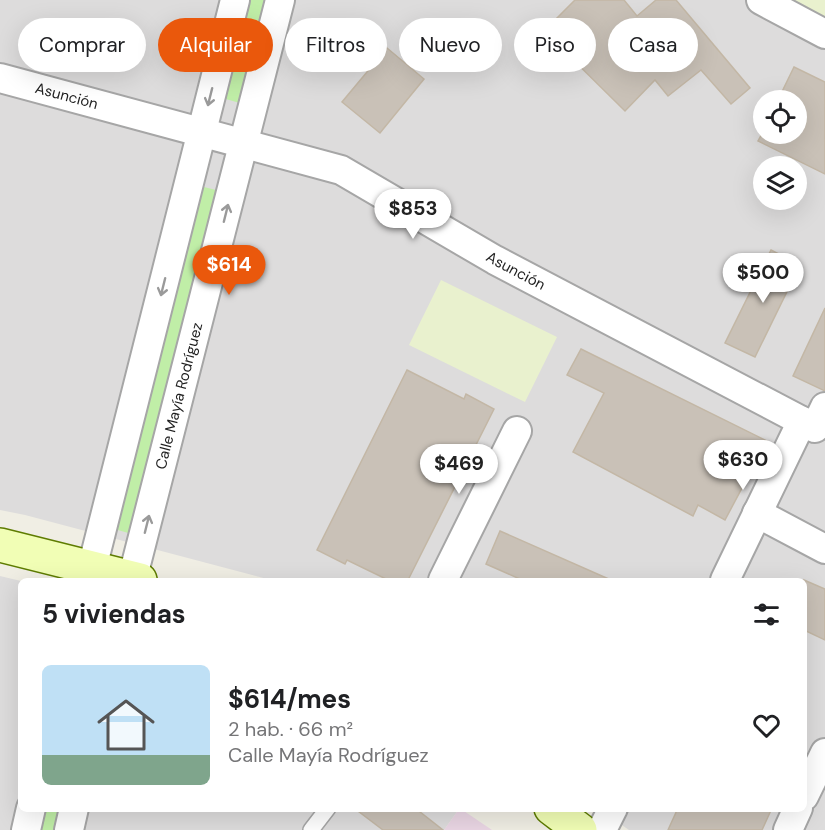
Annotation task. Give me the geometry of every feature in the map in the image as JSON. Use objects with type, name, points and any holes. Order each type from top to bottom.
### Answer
[{"type":"main road","points":[[0,545],[90,574],[120,578]]},
{"type":"main road","points":[[556,812],[580,830]]},
{"type":"street","points":[[90,574],[235,0]]},
{"type":"street","name":"Calle Mayía Rodríguez","points":[[136,578],[280,0]]},
{"type":"street","points":[[761,0],[825,34]]},
{"type":"street","name":"Asunción","points":[[0,78],[341,170],[495,260],[814,419]]},
{"type":"street","points":[[726,578],[757,513],[814,419]]},
{"type":"street","points":[[444,578],[517,431]]},
{"type":"street","points":[[757,513],[825,549]]},
{"type":"street","points":[[807,790],[825,753]]},
{"type":"street","points":[[26,830],[30,812]]},
{"type":"street","points":[[69,830],[73,812]]},
{"type":"street","points":[[602,830],[611,812]]},
{"type":"street","points":[[788,830],[796,812]]},
{"type":"lane","points":[[311,830],[325,812]]},
{"type":"shaded area","points":[[0,0],[761,0],[825,34],[825,830],[629,830],[603,812],[807,812],[807,578],[263,578],[0,510]]},
{"type":"shaded area","points":[[0,576],[18,580],[18,812],[457,812],[444,830],[0,830]]},
{"type":"shaded area","points":[[457,812],[465,812],[492,830],[444,830]]},
{"type":"green space","points":[[244,0],[270,0],[265,18],[239,18]]},
{"type":"green space","points":[[761,0],[825,0],[825,34]]},
{"type":"green space","points":[[225,72],[251,72],[243,104],[219,97]]},
{"type":"green space","points":[[200,186],[224,192],[135,535],[111,528]]},
{"type":"green space","points":[[441,280],[557,337],[525,402],[409,345]]},
{"type":"green space","points":[[39,812],[65,812],[60,830],[34,830]]},
{"type":"building","points":[[575,0],[624,0],[637,16],[656,0],[676,0],[691,18],[608,18],[608,72],[698,72],[698,26],[750,88],[731,104],[701,70],[668,96],[655,80],[625,111],[586,72],[596,72],[596,18],[557,18]]},
{"type":"building","points":[[387,48],[399,58],[399,72],[416,72],[424,79],[380,133],[342,102],[367,72],[387,72]]},
{"type":"building","points":[[794,67],[825,82],[825,174],[807,165],[807,156],[788,156],[764,144],[807,144],[807,90],[783,90]]},
{"type":"building","points":[[771,250],[800,265],[755,357],[725,343]]},
{"type":"building","points":[[825,308],[825,391],[793,376]]},
{"type":"building","points":[[581,349],[767,441],[725,520],[698,505],[693,516],[573,452],[604,393],[567,375]]},
{"type":"building","points":[[407,370],[464,399],[466,394],[494,409],[409,578],[384,578],[347,560],[345,564],[317,550]]},
{"type":"building","points":[[500,531],[606,578],[518,578],[486,564]]},
{"type":"building","points":[[807,581],[825,589],[825,640],[807,631]]},
{"type":"building","points":[[359,812],[420,812],[443,830],[383,830]]},
{"type":"building","points":[[676,812],[770,812],[762,830],[668,830]]}]
